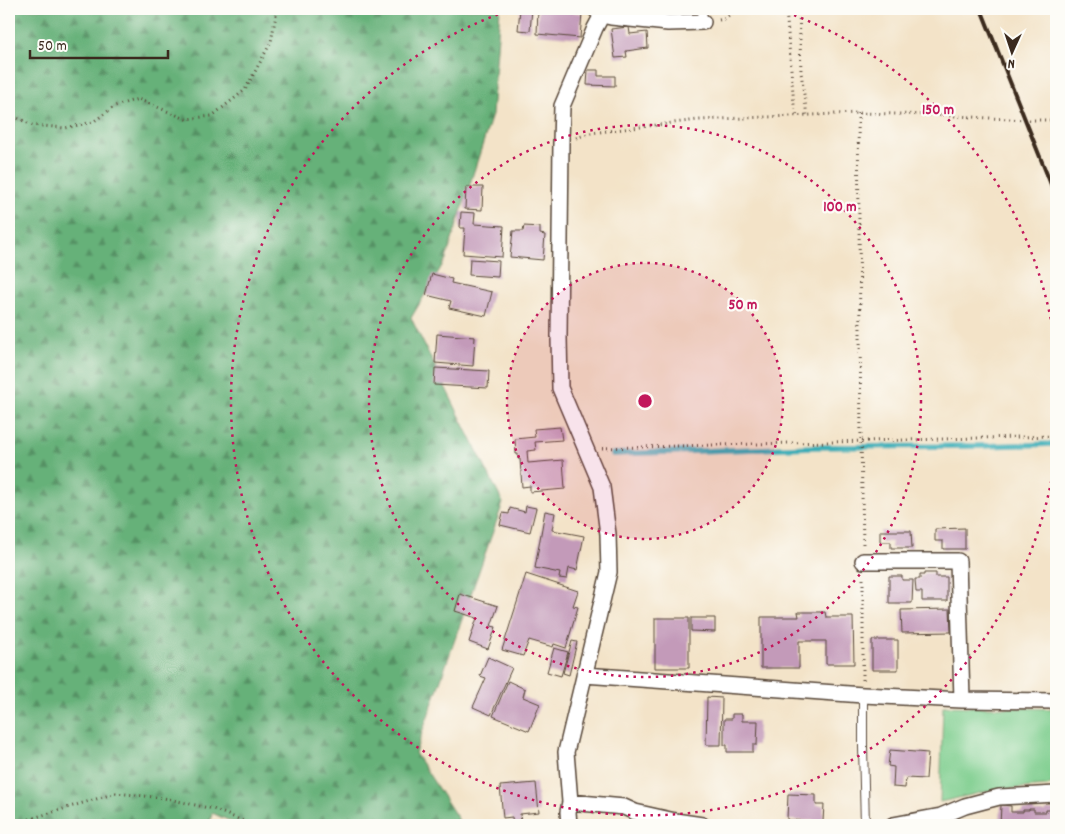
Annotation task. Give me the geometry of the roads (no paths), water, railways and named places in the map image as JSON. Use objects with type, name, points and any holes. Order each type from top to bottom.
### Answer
[{"type":"street","points":[[569,825],[568,812],[570,802],[566,752],[609,572],[608,534],[602,487],[560,388],[562,106],[595,28],[598,12],[610,17],[668,23],[702,16]]},
{"type":"street","points":[[863,562],[958,561],[962,700]]},
{"type":"street","points":[[584,675],[863,696],[1056,701]]},
{"type":"street","points":[[893,825],[941,816],[965,806],[999,797],[1056,794]]},
{"type":"street","points":[[570,802],[624,808],[675,821],[702,825]]},
{"type":"lane","points":[[863,696],[865,825]]},
{"type":"waterway","points":[[613,454],[814,447],[1056,444]]},
{"type":"railway","points":[[981,9],[1056,197]]}]
